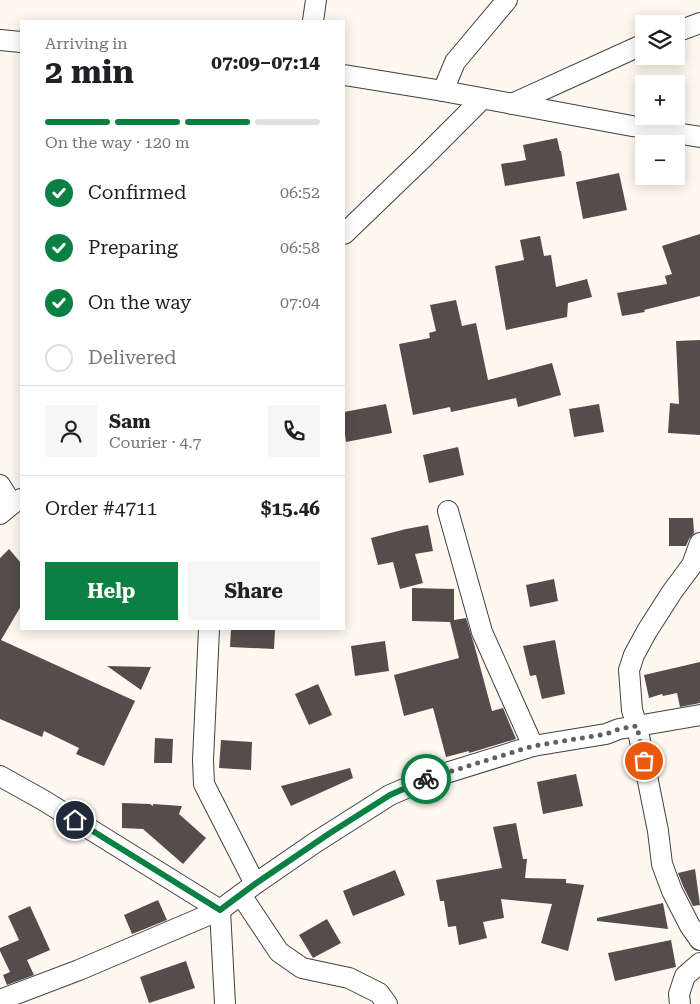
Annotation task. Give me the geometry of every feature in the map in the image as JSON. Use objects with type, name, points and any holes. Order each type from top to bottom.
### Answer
[{"type":"street","points":[[313,20],[316,0]]},
{"type":"street","points":[[443,91],[456,62],[506,0]]},
{"type":"street","points":[[685,28],[700,22]]},
{"type":"street","points":[[0,40],[20,42]]},
{"type":"street","points":[[512,104],[635,48]]},
{"type":"street","points":[[345,75],[632,126],[700,136]]},
{"type":"street","points":[[345,233],[482,99]]},
{"type":"street","points":[[0,485],[11,506]]},
{"type":"street","points":[[448,510],[482,632],[533,746]]},
{"type":"street","points":[[700,543],[692,565],[647,631],[634,655],[629,670],[632,710],[658,830],[662,864],[672,891],[690,926],[700,940]]},
{"type":"street","points":[[209,630],[203,760],[204,784],[248,890],[279,952],[302,968],[349,978],[379,993],[387,1004]]},
{"type":"street","points":[[0,1000],[79,970],[220,910],[316,842],[390,795],[430,778],[533,746],[606,734],[619,729],[700,715]]},
{"type":"street","points":[[0,776],[43,800],[220,910]]},
{"type":"street","points":[[220,910],[225,1004]]},
{"type":"street","points":[[680,1004],[679,994],[686,976],[700,963]]},
{"type":"building","points":[[557,138],[565,176],[505,186],[501,164],[526,160],[523,145]]},
{"type":"building","points":[[619,173],[627,210],[583,219],[576,182]]},
{"type":"building","points":[[700,234],[700,296],[644,310],[645,312],[622,316],[617,293],[667,284],[665,276],[672,274],[662,246]]},
{"type":"building","points":[[540,236],[544,256],[551,255],[556,287],[587,279],[592,297],[568,303],[567,317],[506,330],[495,266],[524,260],[520,240]]},
{"type":"building","points":[[456,300],[462,326],[476,323],[488,380],[552,363],[561,395],[518,407],[516,398],[451,412],[450,407],[413,415],[399,344],[430,338],[429,333],[436,331],[430,305]]},
{"type":"building","points":[[700,340],[700,435],[668,433],[670,403],[679,404],[676,341]]},
{"type":"building","points":[[386,404],[392,433],[346,442],[345,412]]},
{"type":"building","points":[[599,404],[604,432],[574,437],[569,409]]},
{"type":"building","points":[[458,447],[464,475],[429,483],[423,455]]},
{"type":"building","points":[[669,518],[693,518],[694,533],[686,546],[669,546]]},
{"type":"building","points":[[428,525],[433,551],[415,554],[423,583],[400,589],[393,562],[378,565],[371,538]]},
{"type":"building","points":[[9,549],[20,562],[20,608],[1,640],[135,701],[104,766],[76,754],[79,748],[44,731],[42,737],[0,719],[0,558]]},
{"type":"building","points":[[554,579],[558,601],[530,607],[526,585]]},
{"type":"building","points":[[412,588],[454,589],[454,620],[466,618],[492,711],[503,708],[516,739],[469,753],[469,751],[446,757],[433,708],[404,716],[394,675],[459,658],[450,622],[412,621]]},
{"type":"building","points":[[231,630],[275,630],[274,649],[230,647]]},
{"type":"building","points":[[555,640],[565,694],[542,699],[536,675],[530,676],[523,646]]},
{"type":"building","points":[[385,641],[389,671],[355,676],[351,646]]},
{"type":"building","points":[[700,662],[700,703],[680,707],[677,693],[663,696],[662,694],[649,698],[644,675]]},
{"type":"building","points":[[107,666],[151,667],[141,690]]},
{"type":"building","points":[[318,684],[332,715],[309,725],[295,694]]},
{"type":"building","points":[[155,738],[173,739],[172,763],[154,763]]},
{"type":"building","points":[[221,740],[252,742],[251,770],[219,768]]},
{"type":"building","points":[[350,768],[353,778],[291,806],[281,786]]},
{"type":"building","points":[[576,774],[583,806],[543,814],[537,782]]},
{"type":"building","points":[[122,803],[182,806],[179,814],[206,838],[183,864],[143,829],[122,828]]},
{"type":"building","points":[[516,823],[523,859],[527,859],[525,878],[566,879],[566,883],[584,885],[568,951],[541,943],[552,904],[501,899],[504,918],[483,922],[487,938],[459,945],[456,926],[448,927],[444,901],[440,901],[436,880],[502,868],[493,827]]},
{"type":"building","points":[[695,869],[700,905],[693,906],[678,873]]},
{"type":"building","points":[[395,870],[405,895],[353,916],[343,891]]},
{"type":"building","points":[[158,900],[167,920],[132,934],[124,915]]},
{"type":"building","points":[[663,903],[668,929],[597,921],[597,918]]},
{"type":"building","points":[[30,906],[50,950],[27,960],[34,975],[7,985],[3,975],[10,972],[0,948],[19,940],[8,916]]},
{"type":"building","points":[[327,919],[341,943],[313,958],[299,935]]},
{"type":"building","points":[[671,940],[676,967],[615,981],[608,953]]},
{"type":"building","points":[[186,961],[195,988],[149,1003],[140,977]]},
{"type":"way so far","points":[[426,779],[533,746],[606,734],[619,729],[637,726],[644,761]]},
{"type":"route","points":[[75,820],[220,910],[330,833],[390,795],[426,779]]}]
